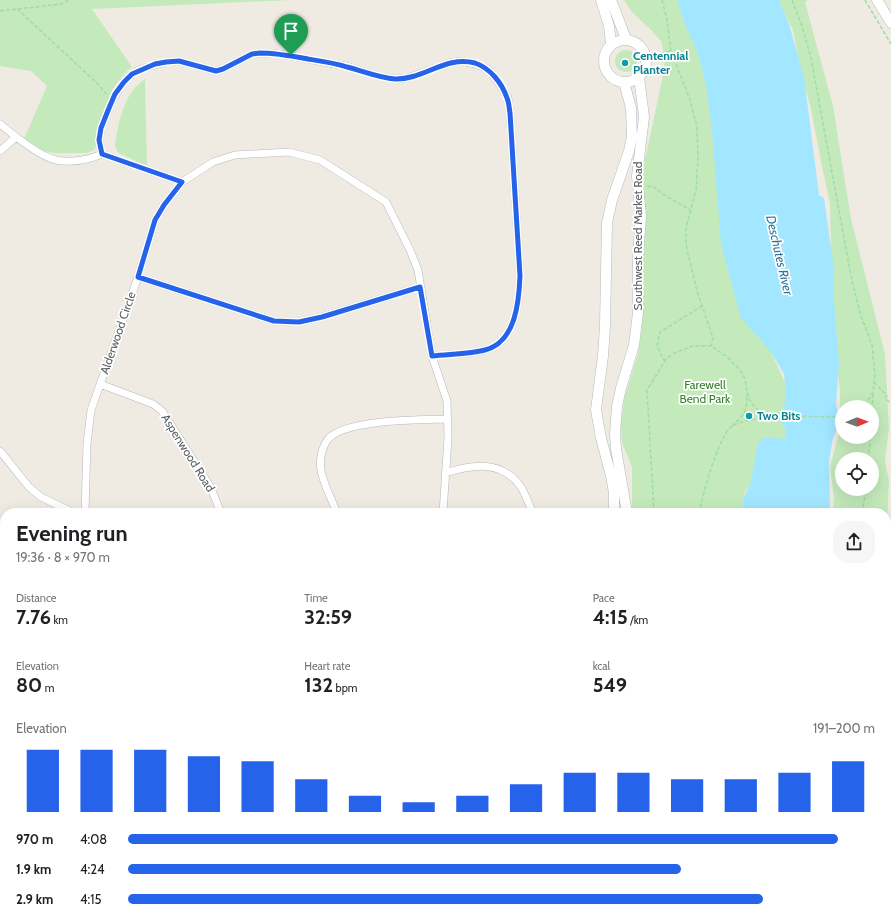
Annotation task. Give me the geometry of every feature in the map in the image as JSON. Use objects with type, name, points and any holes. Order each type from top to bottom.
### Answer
[{"type":"main road","points":[[601,0],[609,26],[611,44]]},
{"type":"main road","points":[[611,0],[626,39],[611,44],[607,50],[604,57],[606,71],[617,80],[624,82],[634,80],[639,77]]},
{"type":"main road","points":[[877,0],[891,23]]},
{"type":"main road","name":"Southwest Reed Market Road","points":[[626,39],[639,45],[644,51],[646,57],[644,71],[639,77],[644,117],[637,176],[640,216],[638,256],[638,320],[634,346],[617,406],[615,434],[616,449],[626,508]]},
{"type":"main road","name":"Southwest Reed Market Road","points":[[614,508],[614,493],[611,476],[601,438],[596,410],[603,356],[605,326],[607,223],[612,200],[629,151],[632,131],[631,108],[624,82]]},
{"type":"street","points":[[102,154],[99,140],[100,134],[112,101],[124,82],[132,74],[155,64],[179,61],[216,71],[252,54],[274,53],[346,66],[382,77],[396,79],[407,78],[449,63],[461,61],[488,69],[508,98],[520,276],[519,297],[514,318],[507,333],[498,343],[486,350],[432,356]]},
{"type":"street","points":[[0,124],[16,137],[54,160],[76,161],[91,159],[102,154],[182,182]]},
{"type":"street","points":[[0,151],[16,137]]},
{"type":"street","name":"Alderwood Circle","points":[[85,508],[85,467],[91,410],[138,277],[155,220],[164,205],[182,182],[213,162],[235,155],[288,152],[320,160],[386,202],[410,250],[418,270],[432,356],[447,401],[448,438],[443,508]]},
{"type":"street","points":[[138,277],[274,321],[290,322],[299,322],[322,317],[420,287]]},
{"type":"street","name":"Aspenwood Road","points":[[100,384],[153,404],[162,411],[211,488],[219,508]]},
{"type":"street","points":[[335,508],[321,470],[323,447],[329,438],[340,431],[357,426],[384,422],[448,419]]},
{"type":"street","points":[[0,451],[29,487],[41,497],[64,508]]},
{"type":"street","points":[[445,474],[474,466],[488,466],[503,471],[513,478],[522,488],[530,508]]},
{"type":"path","points":[[0,11],[62,4],[68,0]]},
{"type":"path","points":[[662,0],[667,20],[670,51],[690,100],[697,127],[698,159],[696,182],[686,228],[686,245],[697,291],[713,338],[711,346]]},
{"type":"path","points":[[792,0],[801,23],[811,58],[851,276],[860,313],[872,346],[875,375],[873,392],[868,400]]},
{"type":"path","points":[[865,0],[891,44]]},
{"type":"path","points":[[17,9],[97,83],[112,101]]},
{"type":"path","points":[[661,53],[670,51]]},
{"type":"path","points":[[647,186],[654,187],[662,194],[690,210]]},
{"type":"path","points":[[665,362],[657,346],[660,332],[702,306]]},
{"type":"path","points":[[654,508],[647,390],[666,359],[674,353],[689,347],[711,346],[726,356],[740,370],[747,389],[748,397],[753,405],[759,411],[776,416]]},
{"type":"path","points":[[874,382],[887,396],[885,398],[891,404]]},
{"type":"path","points":[[873,400],[874,382]]},
{"type":"path","points":[[700,508],[707,480],[720,447],[731,427],[743,416],[747,405],[747,389]]},
{"type":"path","points":[[731,427],[747,421],[776,416],[835,417]]},
{"type":"path","points":[[863,508],[865,496]]},
{"type":"green space","points":[[0,0],[292,0],[92,9],[132,67],[123,75],[111,93],[104,112],[97,145],[94,150],[87,153],[56,153],[41,151],[23,141],[47,86],[31,71],[0,66]]},
{"type":"green space","name":"Farewell Bend Park","points":[[624,0],[689,0],[758,324],[789,391],[786,437],[745,492],[742,508],[632,508],[632,467],[622,443],[621,423],[625,396],[638,354],[642,329],[644,283],[643,256],[646,224],[642,174],[665,59],[661,41],[632,12]]},
{"type":"green space","points":[[778,0],[808,0],[805,2],[833,106],[851,219],[885,354],[889,428],[885,461],[889,481],[888,508],[833,508],[834,498],[830,467],[836,444],[879,444],[879,400],[840,400],[833,337],[830,203],[811,109],[800,68],[793,30]]},
{"type":"green space","points":[[626,50],[630,51],[636,57],[636,65],[630,71],[626,72],[622,71],[616,65],[615,61],[616,57],[622,51]]},
{"type":"green space","points":[[145,79],[147,166],[119,153],[115,145],[120,118],[127,100],[138,85]]},
{"type":"water","name":"Deschutes River","points":[[677,0],[779,0],[789,24],[804,77],[819,195],[824,198],[834,269],[833,289],[839,362],[836,400],[835,400],[835,434],[829,461],[830,508],[742,508],[743,498],[750,485],[758,443],[763,438],[769,437],[783,439],[786,437],[786,429],[782,423],[786,394],[784,374],[771,352],[741,318],[721,244],[712,130],[706,85],[698,53],[685,25]]},
{"type":"place","name":"Centennial Planter","points":[[625,63]]},
{"type":"place","name":"Two Bits","points":[[749,416]]},
{"type":"route","points":[[274,53],[291,55],[346,66],[382,77],[396,79],[407,78],[449,63],[461,61],[488,69],[501,86],[508,98],[510,113],[520,276],[519,297],[514,318],[507,333],[498,343],[486,350],[432,356],[420,287],[322,317],[299,322],[290,322],[274,321],[138,277],[150,232],[155,220],[164,205],[182,182],[102,154],[99,140],[101,128],[115,94],[132,74],[155,64],[179,61],[216,71],[252,54],[274,53]]}]
